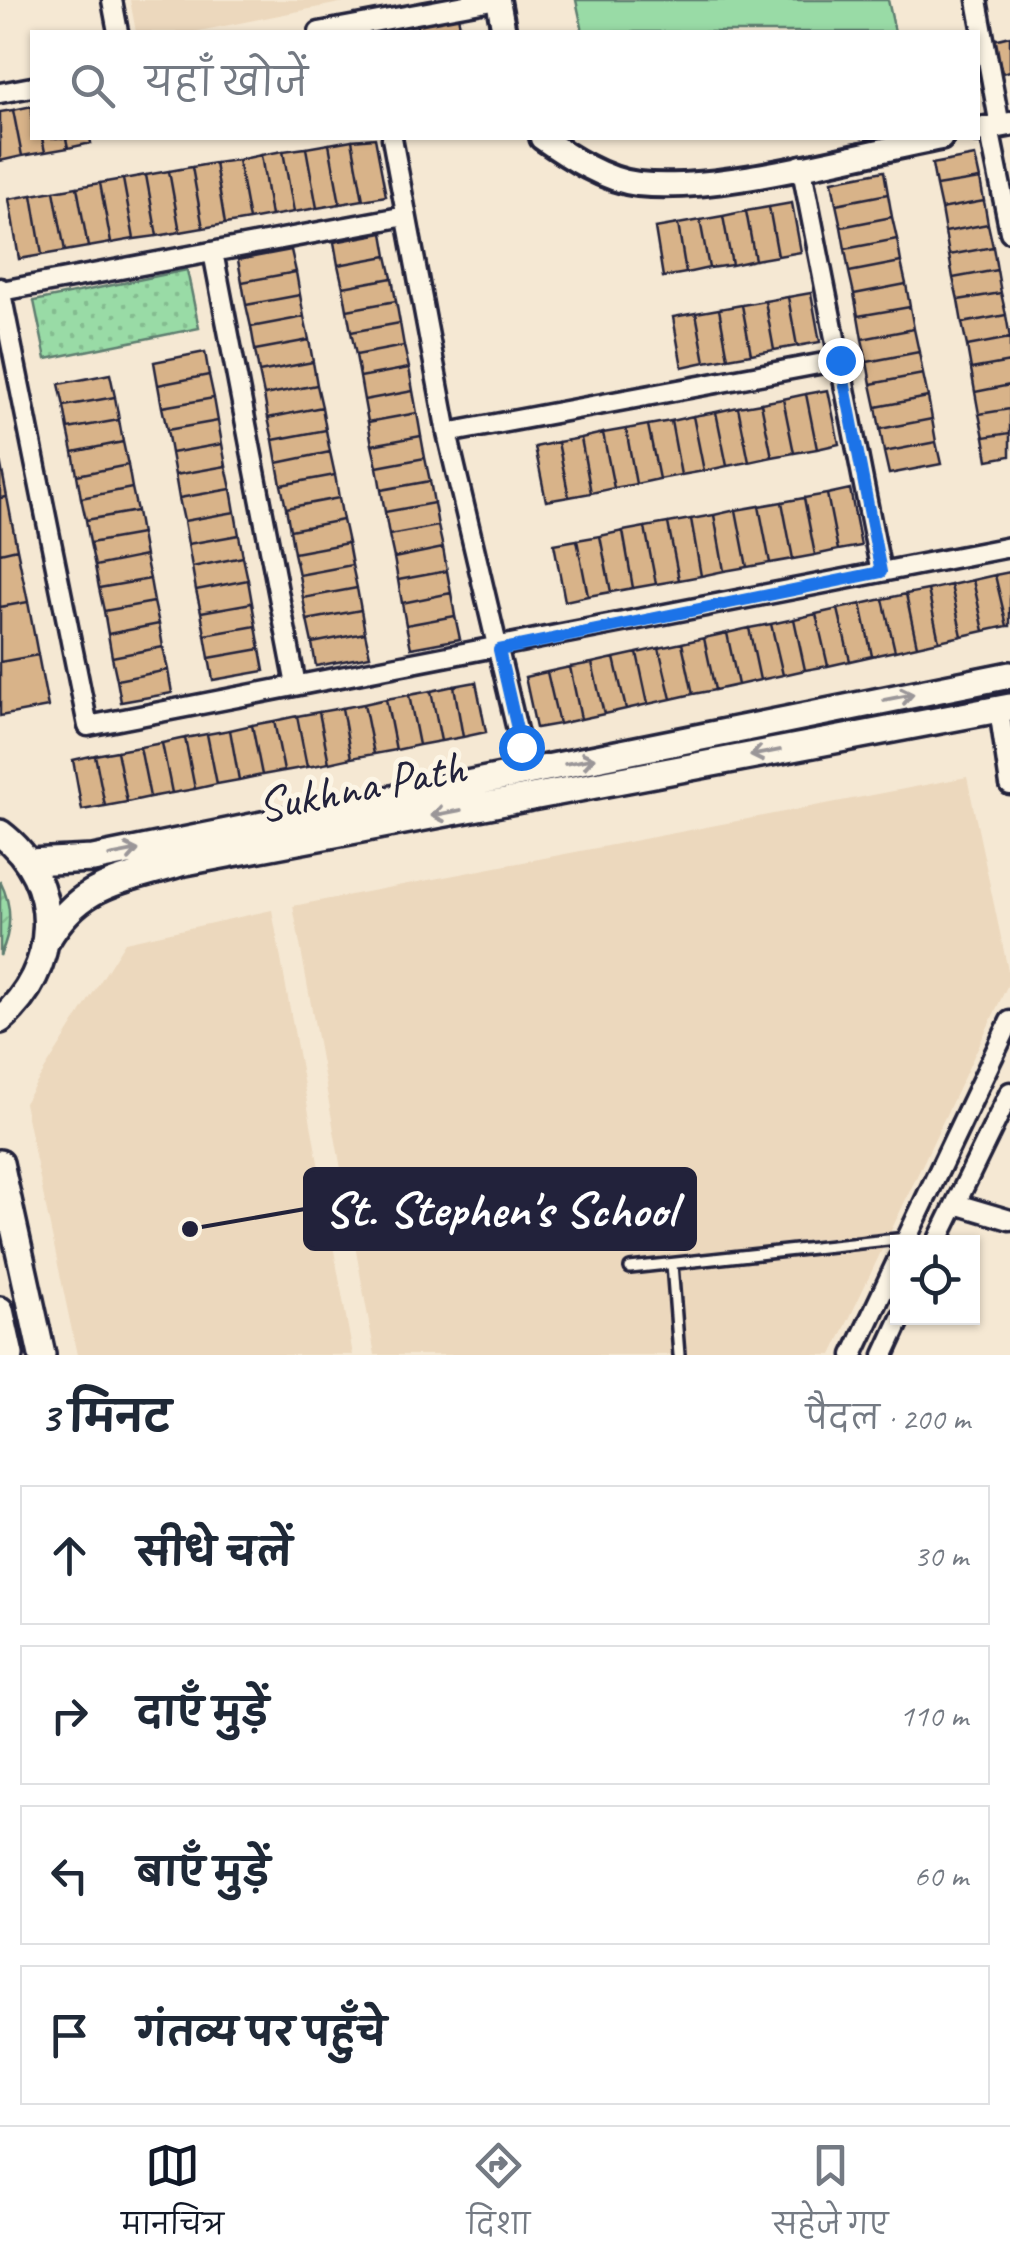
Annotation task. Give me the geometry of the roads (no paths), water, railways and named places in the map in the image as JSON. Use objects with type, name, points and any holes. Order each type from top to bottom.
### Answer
[{"type":"main road","name":"Sukhna Path","points":[[28,862],[109,856],[1010,675]]},
{"type":"main road","name":"Sukhna Path","points":[[47,940],[66,908],[84,896],[180,863],[1004,708]]},
{"type":"main road","points":[[0,833],[28,862],[44,899],[47,940],[31,987],[0,1020]]},
{"type":"main road","points":[[0,1163],[42,1355]]},
{"type":"main road","points":[[0,1310],[10,1355]]},
{"type":"street","points":[[112,0],[118,30]]},
{"type":"street","points":[[346,30],[371,28],[495,0],[503,30]]},
{"type":"street","points":[[977,0],[1010,232]]},
{"type":"street","points":[[0,93],[30,87]]},
{"type":"street","points":[[392,140],[447,433],[521,747]]},
{"type":"street","points":[[545,140],[590,168],[636,184],[704,184],[931,140]]},
{"type":"street","points":[[802,165],[881,572]]},
{"type":"street","points":[[406,216],[0,289],[88,726],[499,650],[1010,546]]},
{"type":"street","points":[[214,252],[296,686]]},
{"type":"street","points":[[447,433],[840,360]]},
{"type":"street","points":[[1004,708],[1010,785]]},
{"type":"street","points":[[908,1235],[1010,1021]]},
{"type":"street","points":[[940,1235],[1010,1092]]},
{"type":"street","points":[[956,1204],[1010,1220]]},
{"type":"street","points":[[852,1355],[890,1275]]},
{"type":"street","points":[[884,1355],[899,1325]]},
{"type":"lane","points":[[630,1268],[890,1242]]},
{"type":"lane","points":[[672,1264],[679,1355]]},
{"type":"place","name":"St. Stephen's School","points":[[190,1229]]}]
